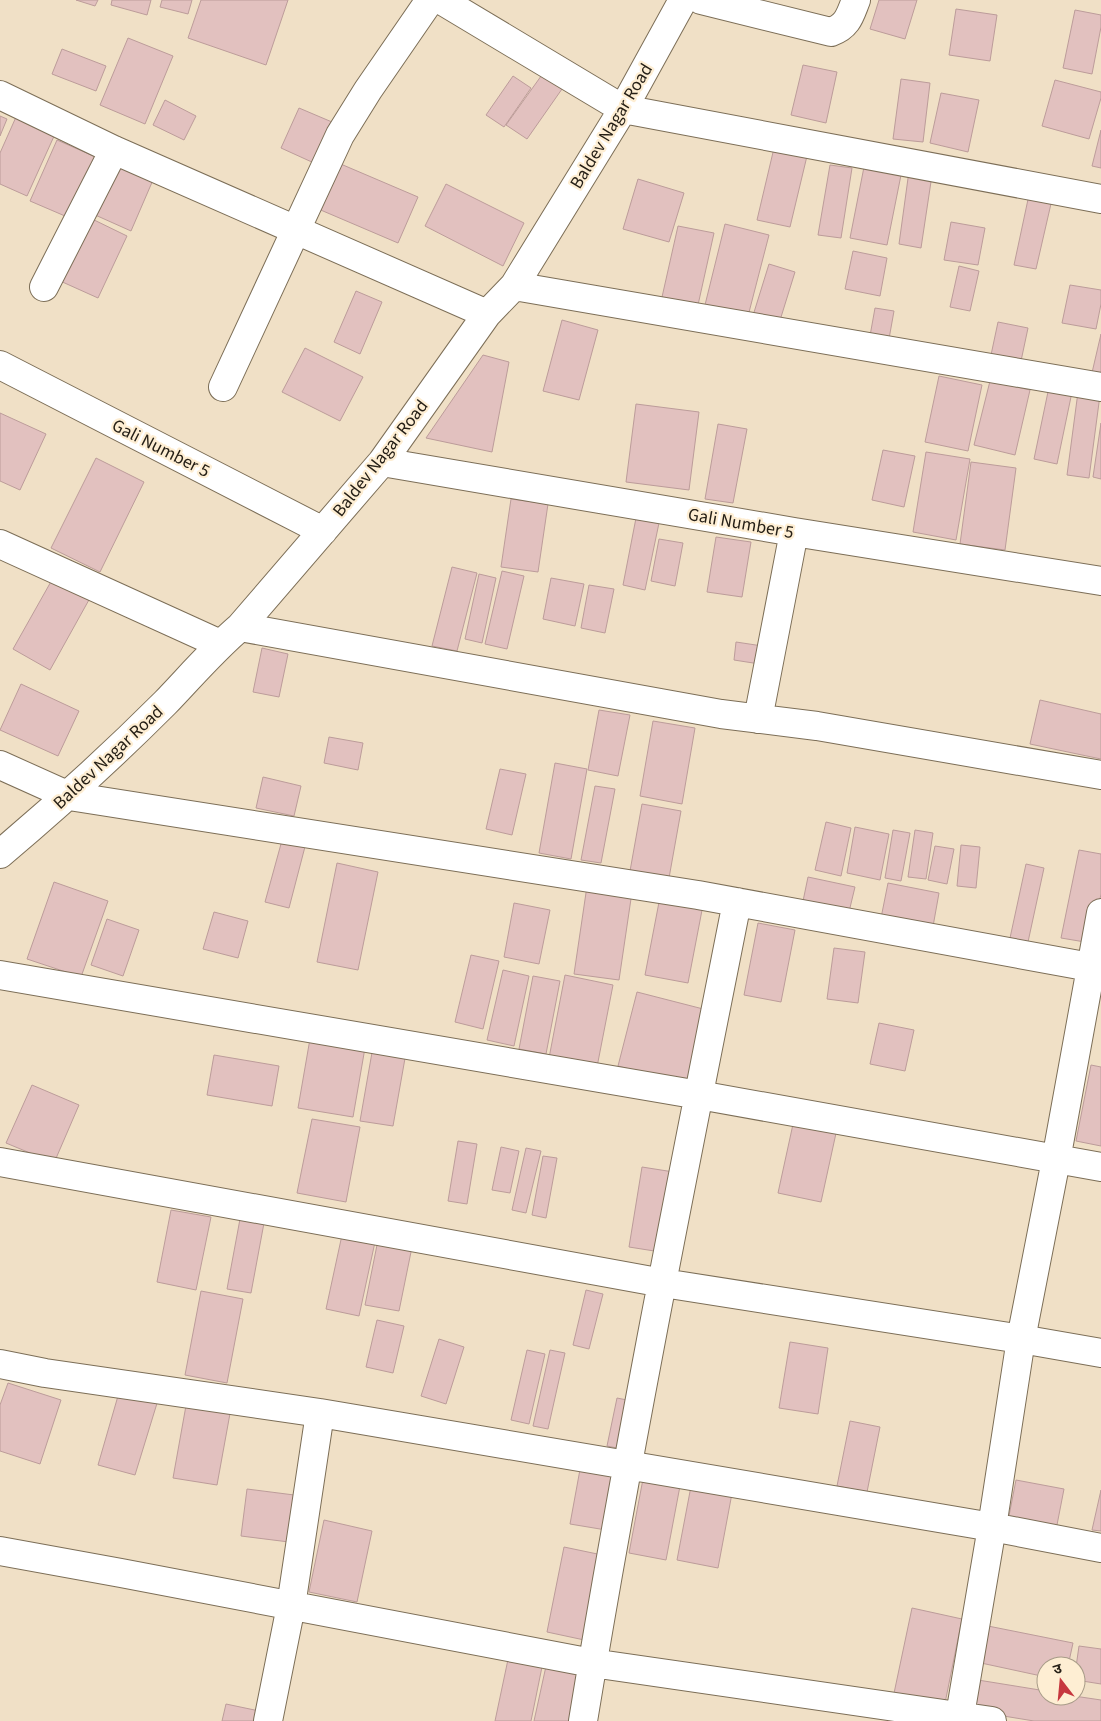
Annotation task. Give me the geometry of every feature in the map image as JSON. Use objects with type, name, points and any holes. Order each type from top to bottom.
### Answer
[{"type":"street","points":[[223,387],[340,135],[368,90],[430,0]]},
{"type":"street","points":[[441,0],[623,110],[1101,198]]},
{"type":"street","points":[[681,3],[831,32],[841,28],[847,22],[856,0]]},
{"type":"street","name":"Baldev Nagar Road","points":[[0,854],[69,796],[166,702],[220,644],[240,627],[382,462],[487,314],[514,286],[623,110],[681,3]]},
{"type":"street","points":[[0,95],[114,150],[487,314]]},
{"type":"street","points":[[44,287],[114,150]]},
{"type":"street","points":[[514,286],[1101,387]]},
{"type":"street","name":"Gali Number 5","points":[[0,365],[323,531]]},
{"type":"street","name":"Gali Number 5","points":[[382,462],[794,532],[1101,581]]},
{"type":"street","points":[[758,719],[794,532]]},
{"type":"street","points":[[0,544],[220,644]]},
{"type":"street","points":[[240,627],[721,714],[826,728],[1101,775]]},
{"type":"street","points":[[0,766],[69,796],[737,902],[1096,968]]},
{"type":"street","points":[[582,1721],[628,1464],[737,902]]},
{"type":"street","points":[[959,1719],[992,1527],[1021,1339],[1096,968],[1101,913]]},
{"type":"street","points":[[0,975],[699,1095],[1101,1167]]},
{"type":"street","points":[[0,1162],[663,1283],[1101,1353]]},
{"type":"street","points":[[0,1364],[45,1373],[320,1413],[628,1464],[992,1527],[1101,1548]]},
{"type":"street","points":[[268,1721],[291,1606],[320,1413]]},
{"type":"street","points":[[0,1551],[592,1663],[959,1719],[992,1721]]},
{"type":"building","points":[[76,0],[98,0],[95,6]]},
{"type":"building","points":[[112,0],[151,0],[147,15],[111,5]]},
{"type":"building","points":[[162,0],[192,0],[188,14],[160,7]]},
{"type":"building","points":[[201,0],[288,0],[266,65],[188,38]]},
{"type":"building","points":[[879,0],[917,0],[905,39],[870,29]]},
{"type":"building","points":[[956,9],[997,15],[990,61],[949,55]]},
{"type":"building","points":[[1075,10],[1101,15],[1101,27],[1092,74],[1063,68]]},
{"type":"building","points":[[128,38],[173,56],[145,124],[100,105]]},
{"type":"building","points":[[62,49],[106,66],[96,91],[52,74]]},
{"type":"building","points":[[549,65],[569,79],[527,139],[506,125]]},
{"type":"building","points":[[803,65],[837,72],[826,123],[791,115]]},
{"type":"building","points":[[513,76],[531,88],[504,127],[486,115]]},
{"type":"building","points":[[901,79],[930,83],[923,142],[893,139]]},
{"type":"building","points":[[1055,80],[1101,92],[1089,139],[1042,126]]},
{"type":"building","points":[[941,93],[979,100],[968,152],[930,143]]},
{"type":"building","points":[[165,100],[196,116],[184,140],[153,125]]},
{"type":"building","points":[[299,108],[332,122],[314,163],[281,148]]},
{"type":"building","points":[[0,116],[7,119],[0,136]]},
{"type":"building","points":[[16,117],[55,134],[27,196],[0,184],[0,153]]},
{"type":"building","points":[[1101,130],[1101,168],[1092,166]]},
{"type":"building","points":[[57,140],[98,158],[72,219],[30,201]]},
{"type":"building","points":[[774,148],[807,156],[790,227],[757,220]]},
{"type":"building","points":[[336,162],[418,197],[398,243],[316,208]]},
{"type":"building","points":[[115,164],[153,180],[131,231],[93,214]]},
{"type":"building","points":[[830,165],[852,168],[841,238],[818,235]]},
{"type":"building","points":[[864,167],[901,175],[887,245],[850,238]]},
{"type":"building","points":[[909,171],[932,175],[921,248],[899,244]]},
{"type":"building","points":[[638,179],[684,193],[669,242],[623,229]]},
{"type":"building","points":[[446,184],[524,223],[503,266],[425,226]]},
{"type":"building","points":[[1030,190],[1053,195],[1036,269],[1014,265]]},
{"type":"building","points":[[88,217],[127,236],[98,298],[58,280]]},
{"type":"building","points":[[951,222],[985,228],[978,265],[944,260]]},
{"type":"building","points":[[725,224],[769,235],[747,320],[704,309]]},
{"type":"building","points":[[678,226],[714,233],[696,314],[660,306]]},
{"type":"building","points":[[853,251],[887,258],[880,296],[845,289]]},
{"type":"building","points":[[769,264],[795,272],[777,330],[751,322]]},
{"type":"building","points":[[959,266],[979,271],[970,311],[950,307]]},
{"type":"building","points":[[1070,285],[1101,290],[1101,304],[1096,329],[1062,323]]},
{"type":"building","points":[[356,291],[382,302],[360,354],[334,342]]},
{"type":"building","points":[[875,308],[894,311],[887,350],[868,347]]},
{"type":"building","points":[[562,320],[598,330],[579,400],[543,391]]},
{"type":"building","points":[[998,322],[1028,328],[1021,361],[991,355]]},
{"type":"building","points":[[1101,334],[1101,380],[1091,377]]},
{"type":"building","points":[[305,348],[363,377],[340,421],[282,392]]},
{"type":"building","points":[[483,355],[509,362],[492,452],[426,438]]},
{"type":"building","points":[[939,376],[982,385],[968,451],[925,442]]},
{"type":"building","points":[[990,381],[1030,390],[1015,455],[974,445]]},
{"type":"building","points":[[1049,387],[1072,392],[1057,464],[1034,459]]},
{"type":"building","points":[[1078,392],[1100,395],[1089,478],[1067,475]]},
{"type":"building","points":[[636,404],[699,412],[689,490],[626,482]]},
{"type":"building","points":[[0,413],[46,434],[20,490],[0,481]]},
{"type":"building","points":[[1101,423],[1101,479],[1093,477]]},
{"type":"building","points":[[718,424],[747,429],[733,503],[705,499]]},
{"type":"building","points":[[883,450],[915,456],[904,507],[872,500]]},
{"type":"building","points":[[926,452],[970,459],[956,540],[913,532]]},
{"type":"building","points":[[96,458],[144,482],[100,572],[51,548]]},
{"type":"building","points":[[971,462],[1016,468],[1005,550],[960,544]]},
{"type":"building","points":[[511,499],[548,504],[538,572],[501,567]]},
{"type":"building","points":[[636,518],[659,523],[645,590],[623,585]]},
{"type":"building","points":[[716,537],[751,542],[742,597],[707,592]]},
{"type":"building","points":[[659,539],[683,543],[675,586],[651,581]]},
{"type":"building","points":[[452,567],[477,573],[457,651],[432,646]]},
{"type":"building","points":[[502,571],[524,576],[507,649],[485,644]]},
{"type":"building","points":[[479,574],[496,578],[482,643],[465,639]]},
{"type":"building","points":[[53,578],[90,598],[50,670],[13,649]]},
{"type":"building","points":[[551,578],[584,584],[575,626],[543,619]]},
{"type":"building","points":[[589,585],[614,589],[605,633],[581,628]]},
{"type":"building","points":[[736,642],[769,647],[766,665],[734,660]]},
{"type":"building","points":[[262,648],[288,654],[279,697],[253,692]]},
{"type":"building","points":[[21,684],[79,711],[58,756],[0,730]]},
{"type":"building","points":[[1040,700],[1101,714],[1101,759],[1030,744]]},
{"type":"building","points":[[599,710],[630,715],[618,776],[588,770]]},
{"type":"building","points":[[653,721],[695,728],[682,804],[640,796]]},
{"type":"building","points":[[329,737],[363,743],[358,770],[324,763]]},
{"type":"building","points":[[555,763],[587,769],[571,859],[539,853]]},
{"type":"building","points":[[500,769],[526,774],[512,835],[486,829]]},
{"type":"building","points":[[263,777],[301,786],[294,816],[256,808]]},
{"type":"building","points":[[595,786],[615,789],[601,863],[581,860]]},
{"type":"building","points":[[642,804],[681,811],[669,878],[630,871]]},
{"type":"building","points":[[826,822],[851,828],[841,876],[815,870]]},
{"type":"building","points":[[855,827],[889,834],[880,880],[847,873]]},
{"type":"building","points":[[893,830],[910,833],[901,881],[885,878]]},
{"type":"building","points":[[915,830],[933,833],[926,879],[908,877]]},
{"type":"building","points":[[284,833],[307,839],[289,908],[265,902]]},
{"type":"building","points":[[961,845],[980,847],[976,888],[957,886]]},
{"type":"building","points":[[935,846],[954,849],[947,884],[928,880]]},
{"type":"building","points":[[1079,850],[1101,854],[1101,894],[1091,943],[1061,938]]},
{"type":"building","points":[[337,863],[378,872],[358,970],[317,962]]},
{"type":"building","points":[[1026,864],[1044,868],[1028,942],[1010,938]]},
{"type":"building","points":[[808,877],[855,887],[848,916],[802,906]]},
{"type":"building","points":[[54,882],[108,901],[81,977],[27,959]]},
{"type":"building","points":[[888,883],[939,893],[932,932],[880,923]]},
{"type":"building","points":[[587,886],[632,892],[619,980],[574,974]]},
{"type":"building","points":[[660,897],[703,905],[688,983],[645,975]]},
{"type":"building","points":[[514,903],[550,910],[539,964],[504,957]]},
{"type":"building","points":[[214,912],[248,921],[238,958],[203,949]]},
{"type":"building","points":[[107,919],[139,930],[123,976],[91,965]]},
{"type":"building","points":[[758,923],[795,930],[781,1002],[744,995]]},
{"type":"building","points":[[834,948],[865,952],[858,1003],[827,999]]},
{"type":"building","points":[[471,955],[499,961],[483,1029],[455,1022]]},
{"type":"building","points":[[503,970],[529,976],[514,1046],[487,1040]]},
{"type":"building","points":[[565,975],[613,985],[597,1067],[549,1058]]},
{"type":"building","points":[[533,976],[560,981],[546,1054],[519,1049]]},
{"type":"building","points":[[637,992],[711,1011],[691,1085],[618,1066]]},
{"type":"building","points":[[879,1023],[914,1030],[905,1071],[870,1064]]},
{"type":"building","points":[[311,1033],[366,1042],[353,1117],[298,1108]]},
{"type":"building","points":[[374,1041],[407,1047],[393,1126],[360,1121]]},
{"type":"building","points":[[214,1055],[279,1066],[272,1106],[207,1095]]},
{"type":"building","points":[[1091,1065],[1101,1067],[1101,1146],[1076,1141]]},
{"type":"building","points":[[32,1085],[79,1105],[54,1163],[6,1143]]},
{"type":"building","points":[[795,1115],[838,1124],[821,1202],[778,1193]]},
{"type":"building","points":[[312,1119],[360,1127],[346,1202],[297,1193]]},
{"type":"building","points":[[458,1141],[477,1144],[467,1204],[448,1201]]},
{"type":"building","points":[[501,1147],[519,1151],[510,1193],[492,1190]]},
{"type":"building","points":[[526,1148],[541,1151],[526,1213],[512,1210]]},
{"type":"building","points":[[543,1156],[557,1158],[546,1218],[532,1215]]},
{"type":"building","points":[[642,1167],[680,1173],[667,1253],[629,1247]]},
{"type":"building","points":[[171,1210],[211,1217],[196,1290],[157,1282]]},
{"type":"building","points":[[240,1219],[264,1223],[251,1293],[227,1289]]},
{"type":"building","points":[[342,1235],[375,1242],[359,1316],[326,1309]]},
{"type":"building","points":[[378,1240],[412,1247],[399,1311],[365,1305]]},
{"type":"building","points":[[586,1290],[603,1294],[589,1349],[573,1345]]},
{"type":"building","points":[[201,1291],[243,1299],[227,1383],[185,1375]]},
{"type":"building","points":[[377,1320],[404,1326],[393,1373],[366,1367]]},
{"type":"building","points":[[439,1339],[464,1347],[446,1404],[421,1396]]},
{"type":"building","points":[[790,1342],[828,1348],[818,1414],[779,1408]]},
{"type":"building","points":[[527,1350],[545,1354],[529,1424],[511,1420]]},
{"type":"building","points":[[550,1350],[565,1353],[548,1429],[533,1426]]},
{"type":"building","points":[[8,1383],[61,1400],[40,1464],[0,1451],[0,1405]]},
{"type":"building","points":[[120,1389],[158,1400],[135,1475],[98,1465]]},
{"type":"building","points":[[617,1398],[637,1402],[627,1450],[607,1446]]},
{"type":"building","points":[[187,1400],[231,1408],[217,1485],[173,1478]]},
{"type":"building","points":[[850,1421],[880,1427],[867,1492],[837,1486]]},
{"type":"building","points":[[581,1464],[622,1471],[612,1531],[570,1524]]},
{"type":"building","points":[[643,1479],[680,1486],[666,1560],[629,1553]]},
{"type":"building","points":[[1016,1480],[1064,1489],[1056,1530],[1008,1521]]},
{"type":"building","points":[[692,1481],[733,1488],[718,1568],[677,1560]]},
{"type":"building","points":[[247,1489],[302,1496],[297,1543],[241,1536]]},
{"type":"building","points":[[1101,1490],[1101,1531],[1092,1530]]},
{"type":"building","points":[[324,1520],[372,1531],[357,1602],[309,1592]]},
{"type":"building","points":[[564,1547],[607,1556],[589,1641],[547,1632]]},
{"type":"building","points":[[912,1608],[962,1619],[944,1708],[893,1698]]},
{"type":"building","points":[[988,1626],[1073,1643],[1070,1656],[1036,1656],[1036,1675],[981,1663]]},
{"type":"building","points":[[1079,1646],[1101,1649],[1101,1684],[1086,1682],[1086,1656],[1078,1656]]},
{"type":"building","points":[[510,1650],[544,1657],[531,1721],[495,1721]]},
{"type":"building","points":[[548,1657],[590,1666],[578,1721],[534,1721]]},
{"type":"building","points":[[978,1680],[1036,1689],[1036,1706],[1086,1706],[1086,1698],[1101,1700],[1101,1721],[1034,1721],[973,1711]]},
{"type":"building","points":[[226,1704],[264,1712],[263,1721],[222,1721]]}]
